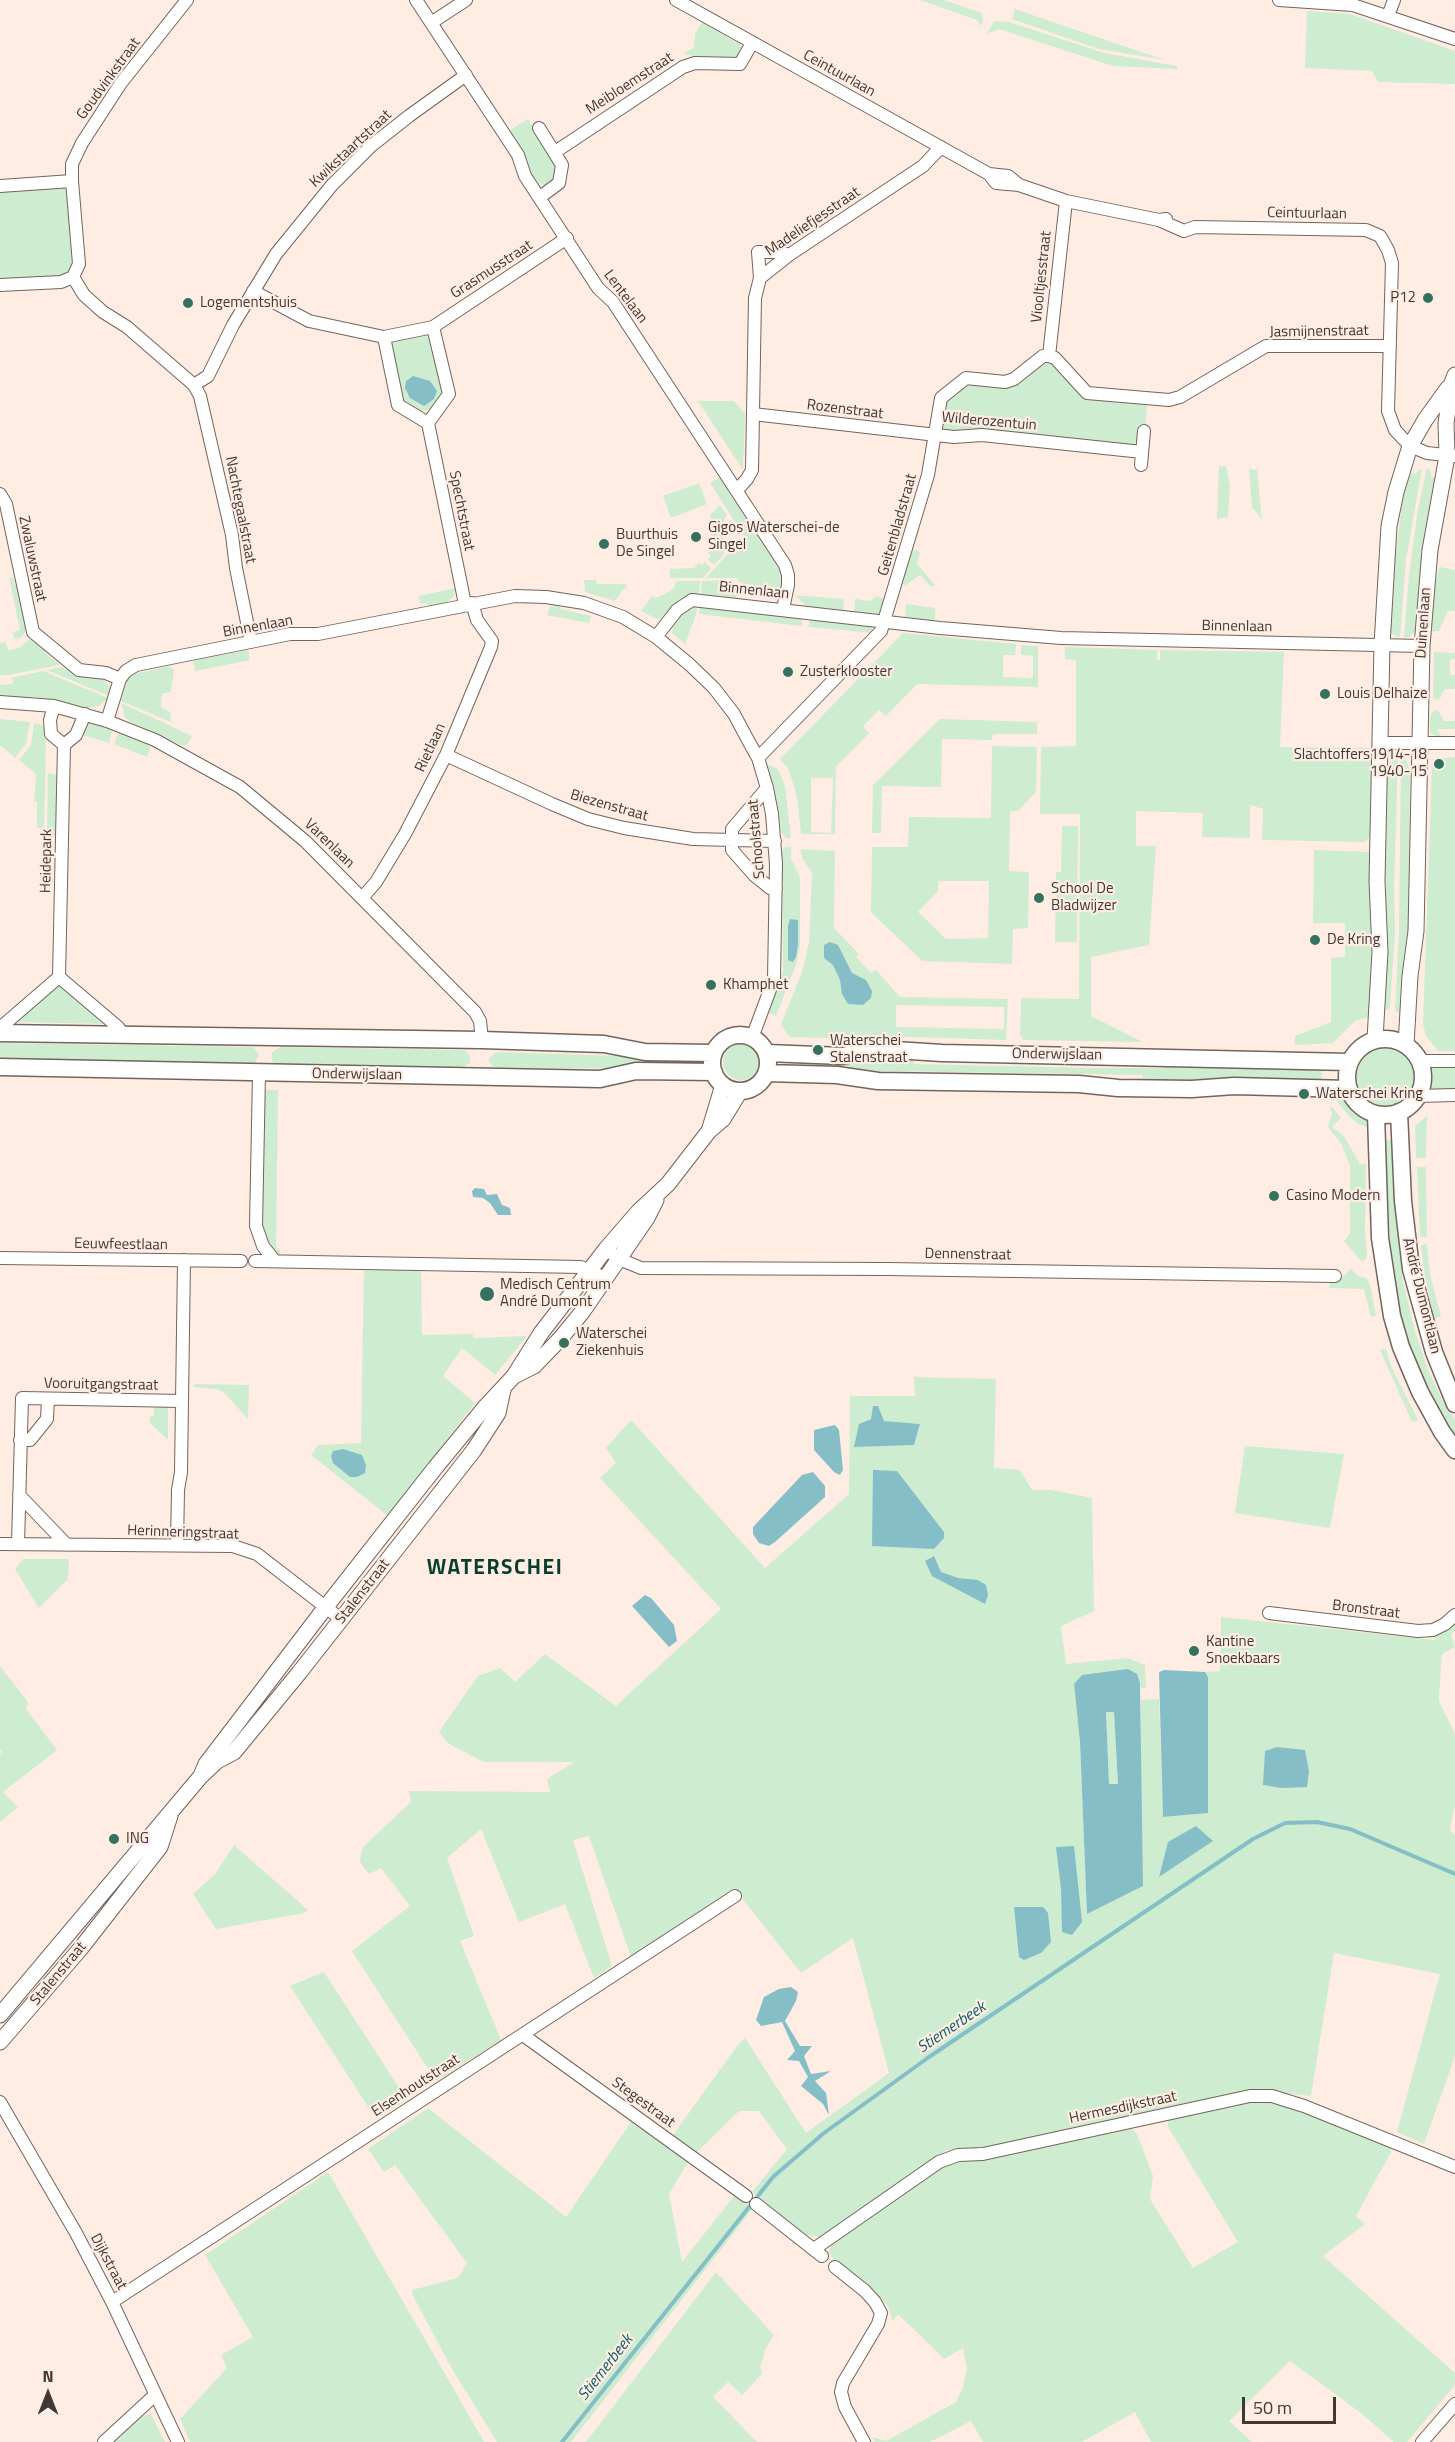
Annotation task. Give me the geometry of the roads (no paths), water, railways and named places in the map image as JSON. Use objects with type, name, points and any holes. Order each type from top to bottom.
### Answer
[{"type":"main road","points":[[0,1030],[124,1036],[483,1040],[604,1044],[645,1052],[714,1053]]},
{"type":"main road","points":[[719,1078],[712,1062],[714,1053],[726,1039],[744,1035],[752,1038],[761,1044],[767,1053],[766,1073],[760,1083],[751,1089],[740,1091]]},
{"type":"main road","points":[[1375,1039],[1397,1040],[1406,1045],[1420,1061],[1423,1079],[1418,1096],[1410,1106],[1388,1115],[1376,1114],[1364,1109],[1354,1100],[1348,1089],[1346,1075],[1349,1062],[1355,1052],[1364,1044],[1375,1039]]},
{"type":"main road","name":"Onderwijslaan","points":[[767,1053],[842,1056],[879,1049],[942,1053],[1349,1062]]},
{"type":"main road","name":"Onderwijslaan","points":[[0,1067],[259,1078],[600,1079],[636,1071],[719,1078],[740,1091]]},
{"type":"main road","name":"Onderwijslaan","points":[[766,1073],[837,1075],[878,1081],[1078,1084],[1118,1088],[1192,1089],[1234,1086],[1348,1089]]},
{"type":"main road","name":"André Dumontlaan","points":[[1399,1112],[1403,1201],[1411,1269],[1434,1352],[1455,1404]]},
{"type":"main road","name":"André Dumontlaan","points":[[1376,1114],[1380,1238],[1392,1316],[1401,1347],[1420,1392],[1442,1432],[1455,1449]]},
{"type":"street","name":"Goudvinkstraat","points":[[73,278],[79,264],[72,164],[82,143],[121,83],[187,0]]},
{"type":"street","points":[[431,23],[466,0]]},
{"type":"street","name":"Ceintuurlaan","points":[[676,0],[989,174],[996,183],[1019,185],[1066,201],[1159,220],[1184,231],[1196,227],[1366,230],[1380,236],[1392,263],[1390,346]]},
{"type":"street","points":[[1279,0],[1344,3],[1455,39]]},
{"type":"street","points":[[1388,16],[1394,0]]},
{"type":"street","name":"Lentelaan","points":[[423,2],[431,23],[518,155],[525,176],[598,288],[613,302],[785,565],[788,585],[783,609]]},
{"type":"street","name":"Meibloemstraat","points":[[555,152],[682,67],[695,63],[740,64],[752,43]]},
{"type":"street","name":"Kwikstaartstraat","points":[[253,291],[276,254],[332,185],[386,134],[466,75]]},
{"type":"street","points":[[539,128],[562,165],[559,183],[540,197]]},
{"type":"street","name":"Madeliefjesstraat","points":[[737,490],[752,470],[755,298],[760,278],[789,255],[923,166],[941,147]]},
{"type":"street","points":[[0,186],[72,181]]},
{"type":"street","name":"Viooltjesstraat","points":[[1049,356],[1066,201]]},
{"type":"street","name":"Grasmusstraat","points":[[433,327],[567,238]]},
{"type":"street","points":[[760,278],[758,252],[781,252],[789,255]]},
{"type":"street","points":[[0,285],[61,282],[73,278]]},
{"type":"street","name":"Nachtegaalstraat","points":[[73,278],[84,295],[103,312],[127,327],[194,385],[200,396],[221,480],[251,642]]},
{"type":"street","points":[[194,385],[208,376],[253,291],[299,318],[384,337],[433,327],[449,394],[428,423],[398,405],[384,337]]},
{"type":"street","name":"Jasmijnenstraat","points":[[1049,356],[1055,358],[1087,393],[1155,401],[1180,397],[1266,346],[1390,346]]},
{"type":"street","points":[[1390,346],[1388,411],[1395,430],[1410,446],[1427,453],[1451,456]]},
{"type":"street","name":"Wilderozentuin","points":[[1049,356],[1043,356],[1014,379],[1005,382],[966,378],[941,398],[934,435],[954,437],[982,435],[1141,459],[1144,431]]},
{"type":"street","name":"Duinenlaan","points":[[1375,1039],[1380,952],[1377,881],[1382,645],[1389,526],[1396,492],[1410,446],[1453,379]]},
{"type":"street","name":"Duinenlaan","points":[[1406,1045],[1410,976],[1416,931],[1422,646],[1430,550],[1451,456],[1446,423],[1453,379]]},
{"type":"street","name":"Rozenstraat","points":[[753,414],[934,435]]},
{"type":"street","name":"Spechtstraat","points":[[428,423],[468,604]]},
{"type":"street","name":"Geitenbladstraat","points":[[886,621],[928,475],[934,435]]},
{"type":"street","name":"Zwaluwstraat","points":[[0,494],[6,504],[33,632],[79,670],[106,673],[120,679]]},
{"type":"street","name":"Binnenlaan","points":[[120,679],[126,671],[136,665],[290,634],[318,634],[515,596],[546,597],[584,603],[623,617],[656,637],[677,610],[692,600],[1061,638],[1422,646]]},
{"type":"street","name":"Rietlaan","points":[[362,898],[376,882],[405,834],[446,755],[492,641],[468,604]]},
{"type":"street","points":[[758,758],[881,631],[886,621]]},
{"type":"street","name":"Schoolstraat","points":[[656,637],[714,688],[734,714],[758,758],[767,788],[775,841],[774,983],[752,1038]]},
{"type":"street","points":[[0,702],[54,706],[107,721],[120,679]]},
{"type":"street","points":[[54,706],[50,720],[51,734],[64,745],[76,735],[85,714]]},
{"type":"street","name":"Varenlaan","points":[[107,721],[155,740],[240,787],[284,821],[475,1012],[480,1021],[483,1040]]},
{"type":"street","points":[[1380,743],[1455,743]]},
{"type":"street","name":"Heidepark","points":[[59,977],[64,745]]},
{"type":"street","name":"Biezenstraat","points":[[446,755],[588,819],[672,837],[775,841]]},
{"type":"street","name":"Schoolstraat","points":[[767,788],[732,829],[732,850],[770,888],[776,888]]},
{"type":"street","points":[[0,1030],[59,977],[118,1026],[124,1036]]},
{"type":"street","points":[[1420,1061],[1455,1061]]},
{"type":"street","points":[[259,1078],[256,1226],[263,1246],[275,1261]]},
{"type":"street","name":"Stalenstraat","points":[[709,1131],[719,1078]]},
{"type":"street","name":"Stalenstraat","points":[[201,1776],[206,1764],[325,1608],[493,1397],[503,1390],[543,1331],[591,1270],[612,1254],[647,1218],[659,1195],[709,1131],[723,1119],[740,1091]]},
{"type":"street","points":[[1418,1096],[1455,1095]]},
{"type":"street","name":"Stalenstraat","points":[[514,1376],[534,1366],[560,1339],[605,1278],[612,1254]]},
{"type":"street","name":"Dennenstraat","points":[[612,1254],[641,1268],[904,1269],[1335,1276]]},
{"type":"street","name":"Eeuwfeestlaan","points":[[0,1258],[241,1261]]},
{"type":"street","points":[[177,1545],[184,1260]]},
{"type":"street","points":[[255,1261],[581,1267],[605,1278]]},
{"type":"street","name":"Stalenstraat","points":[[0,2015],[201,1776],[217,1761],[234,1752],[299,1673],[474,1450],[498,1413],[503,1390]]},
{"type":"street","name":"Vooruitgangstraat","points":[[18,1544],[22,1398],[182,1401]]},
{"type":"street","points":[[21,1440],[30,1440],[47,1419],[48,1399]]},
{"type":"street","points":[[19,1495],[67,1545]]},
{"type":"street","name":"Herinneringstraat","points":[[0,1544],[233,1546],[257,1554],[341,1619]]},
{"type":"street","name":"Bronstraat","points":[[1269,1613],[1418,1631],[1433,1629],[1445,1624],[1455,1615]]},
{"type":"street","points":[[284,1663],[299,1673]]},
{"type":"street","name":"Stalenstraat","points":[[0,2042],[81,1948],[160,1847],[171,1813]]},
{"type":"street","name":"Elsenhoutstraat","points":[[112,2302],[735,1896]]},
{"type":"street","points":[[66,1937],[81,1948]]},
{"type":"street","name":"Stegestraat","points":[[523,2035],[751,2200],[818,2252]]},
{"type":"street","name":"Hermesdijkstraat","points":[[818,2252],[939,2162],[958,2155],[983,2154],[1250,2096],[1272,2096],[1304,2106],[1455,2168]]},
{"type":"street","name":"Dijkstraat","points":[[0,2102],[76,2233],[112,2302],[178,2442]]},
{"type":"street","points":[[835,2266],[865,2291],[881,2313],[878,2324],[843,2383],[841,2392],[845,2408],[864,2442]]},
{"type":"street","points":[[104,2442],[155,2395]]},
{"type":"street","points":[[1422,2442],[1455,2403]]},
{"type":"water","points":[[413,376],[430,381],[437,391],[434,399],[424,406],[410,398],[405,388],[406,381]]},
{"type":"water","points":[[790,919],[798,920],[798,945],[793,962],[788,960]]},
{"type":"water","points":[[830,942],[838,945],[852,973],[866,980],[872,991],[871,998],[863,1005],[848,1004],[842,994],[840,980],[833,965],[824,958],[824,945]]},
{"type":"water","points":[[475,1188],[484,1189],[487,1195],[497,1194],[502,1205],[510,1208],[511,1215],[498,1215],[490,1203],[483,1198],[473,1197],[472,1191]]},
{"type":"water","points":[[873,1406],[878,1406],[884,1421],[920,1424],[914,1445],[854,1447],[859,1424],[871,1419]]},
{"type":"water","points":[[835,1425],[839,1430],[843,1470],[840,1475],[834,1472],[814,1450],[814,1430]]},
{"type":"water","points":[[343,1449],[362,1455],[366,1465],[365,1473],[357,1477],[350,1477],[333,1463],[331,1456],[333,1451]]},
{"type":"water","points":[[873,1470],[897,1471],[944,1532],[944,1538],[934,1549],[872,1546]]},
{"type":"water","points":[[813,1472],[825,1486],[825,1497],[775,1542],[769,1546],[759,1543],[753,1534],[753,1527],[802,1475]]},
{"type":"water","points":[[934,1556],[941,1572],[958,1578],[978,1580],[986,1585],[988,1595],[985,1604],[932,1576],[925,1561]]},
{"type":"water","points":[[645,1595],[651,1598],[674,1625],[677,1641],[669,1647],[632,1606]]},
{"type":"water","points":[[1128,1669],[1137,1674],[1140,1683],[1143,1886],[1087,1914],[1080,1742],[1074,1684],[1082,1675]],"holes":[[[1106,1712],[1114,1712],[1118,1784],[1109,1784]]]},
{"type":"water","points":[[1164,1670],[1205,1672],[1208,1677],[1208,1813],[1163,1817],[1159,1672]]},
{"type":"water","points":[[1277,1747],[1305,1750],[1309,1771],[1307,1787],[1282,1788],[1263,1785],[1265,1751]]},
{"type":"water","points":[[1196,1826],[1213,1841],[1159,1877],[1168,1842]]},
{"type":"water","points":[[1074,1846],[1082,1922],[1072,1935],[1062,1932],[1061,1889],[1056,1847]]},
{"type":"water","points":[[1014,1907],[1043,1907],[1048,1913],[1051,1942],[1041,1953],[1024,1960],[1019,1957]]},
{"type":"water","points":[[791,1987],[798,1992],[796,2001],[785,2021],[800,2046],[812,2046],[804,2056],[811,2074],[831,2071],[815,2081],[826,2093],[829,2115],[823,2104],[801,2086],[808,2077],[799,2061],[787,2060],[795,2051],[782,2022],[761,2026],[756,2020],[764,1997],[779,1989]]},
{"type":"waterway","name":"Stiemerbeek","points":[[562,2442],[773,2177],[824,2133],[929,2057],[1253,1839],[1285,1823],[1317,1822],[1350,1829],[1455,1874]]},
{"type":"place","name":"P12","points":[[1428,298]]},
{"type":"place","name":"Logementshuis","points":[[188,303]]},
{"type":"place","name":"Gigos Waterschei-de Singel","points":[[696,537]]},
{"type":"place","name":"Buurthuis De Singel","points":[[604,544]]},
{"type":"place","name":"Zusterklooster","points":[[788,672]]},
{"type":"place","name":"Louis Delhaize","points":[[1325,694]]},
{"type":"place","name":"Slachtoffers1914-18 1940-15","points":[[1439,764]]},
{"type":"place","name":"School De Bladwijzer","points":[[1039,898]]},
{"type":"place","name":"De Kring","points":[[1315,940]]},
{"type":"place","name":"Khamphet","points":[[711,985]]},
{"type":"place","name":"Waterschei Stalenstraat","points":[[818,1050]]},
{"type":"place","name":"Waterschei Kring","points":[[1304,1094]]},
{"type":"place","name":"Casino Modern","points":[[1274,1196]]},
{"type":"place","name":"Medisch Centrum André Dumont","points":[[487,1294]]},
{"type":"place","name":"Waterschei Ziekenhuis","points":[[564,1343]]},
{"type":"place","name":"Kantine Snoekbaars","points":[[1194,1651]]},
{"type":"place","name":"ING","points":[[114,1839]]},
{"type":"district","name":"WATERSCHEI","points":[[495,1569]]}]
